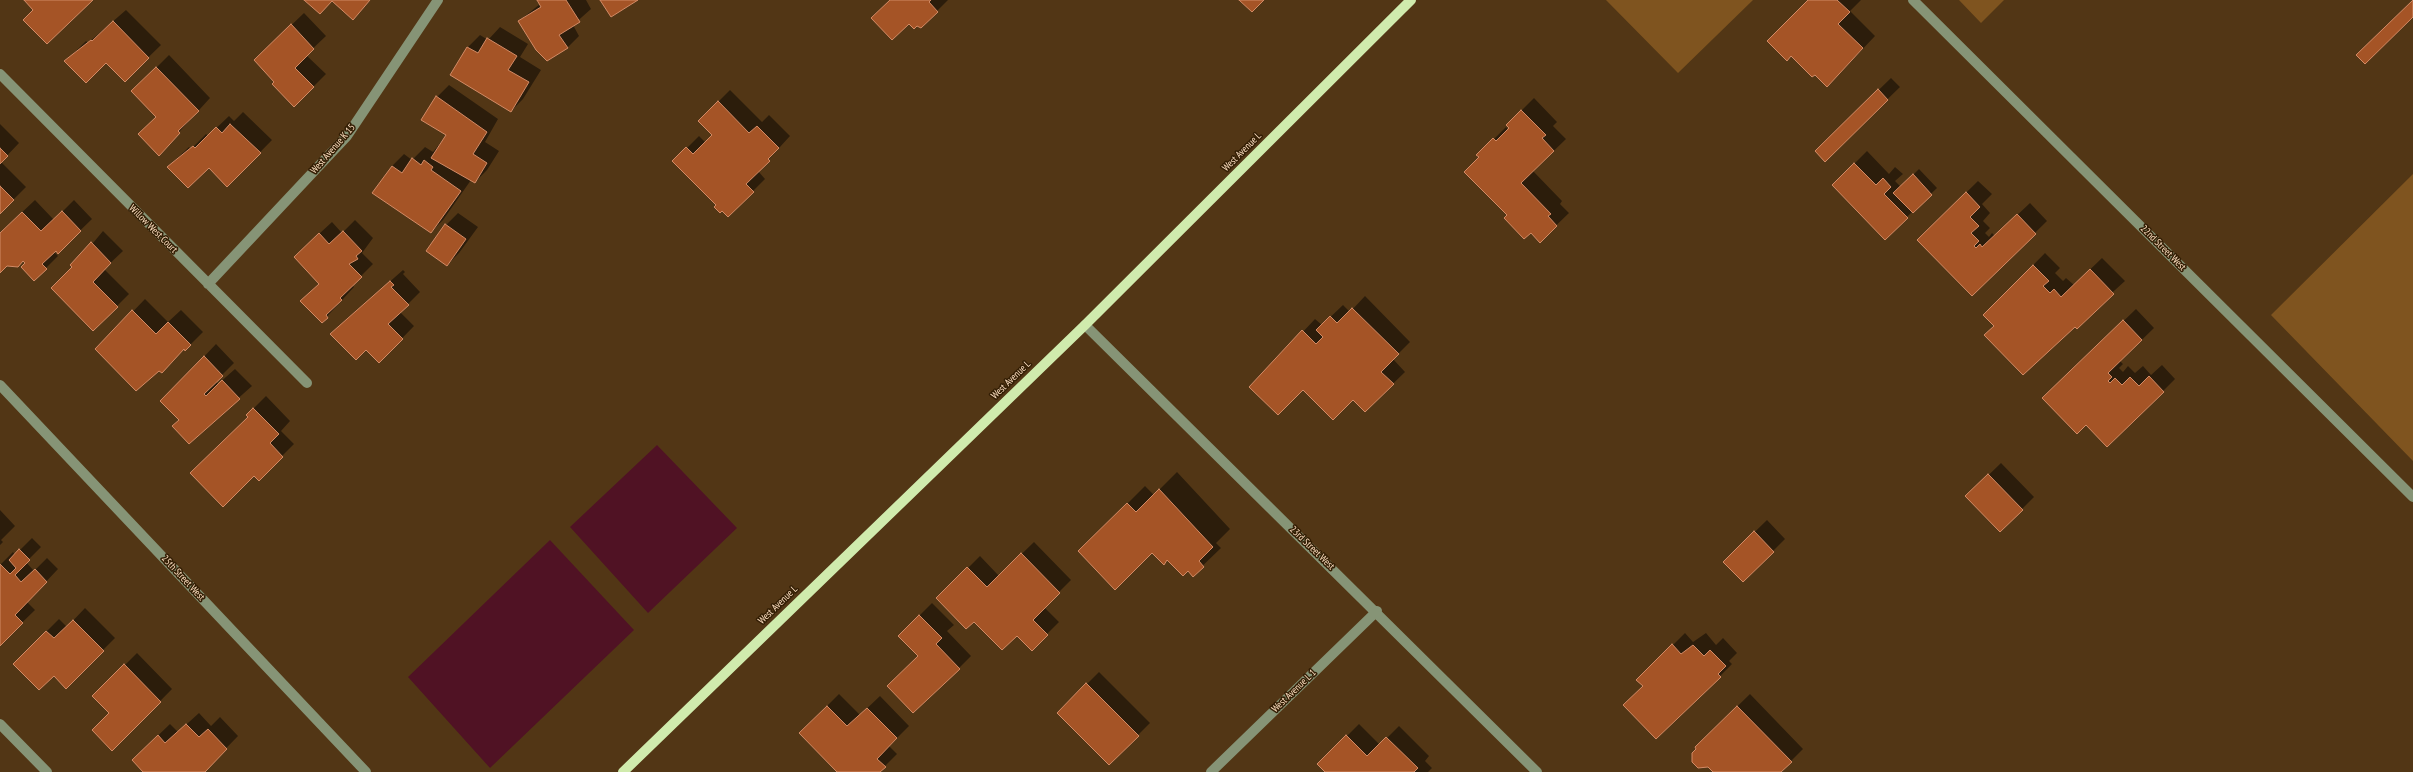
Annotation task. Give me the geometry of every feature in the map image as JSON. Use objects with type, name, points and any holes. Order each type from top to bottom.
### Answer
[{"type":"main road","name":"West Avenue L","points":[[623,772],[1086,325],[1411,0]]},
{"type":"street","name":"West Avenue K 15","points":[[208,284],[347,136],[438,0]]},
{"type":"street","name":"22nd Street West","points":[[1913,0],[2413,497]]},
{"type":"street","name":"Willow West Court","points":[[0,74],[307,382]]},
{"type":"street","name":"23rd Street West","points":[[1086,325],[1377,611],[1537,772]]},
{"type":"street","name":"25th Street West","points":[[0,385],[366,772]]},
{"type":"street","name":"West Avenue L 1","points":[[1211,772],[1377,611]]},
{"type":"street","points":[[0,724],[47,772]]},
{"type":"shaded area","points":[[1606,0],[1753,0],[1678,73]]},
{"type":"shaded area","points":[[1959,0],[2004,0],[1981,23]]},
{"type":"shaded area","points":[[2413,174],[2413,461],[2271,315]]},
{"type":"shaded area","points":[[657,445],[737,528],[648,613],[570,527]]},
{"type":"shaded area","points":[[550,540],[634,630],[490,768],[408,677]]},
{"type":"building","points":[[24,0],[93,0],[47,44],[23,20],[33,10]]},
{"type":"building","points":[[304,0],[370,0],[353,20],[332,1],[320,14]]},
{"type":"building","points":[[537,0],[566,0],[580,22],[559,35],[568,48],[547,61],[536,50],[518,21],[541,7]]},
{"type":"building","points":[[600,0],[638,0],[611,17]]},
{"type":"building","points":[[890,0],[931,0],[929,2],[938,12],[921,28],[917,26],[914,29],[909,24],[892,40],[871,18]]},
{"type":"building","points":[[1239,0],[1264,0],[1252,12]]},
{"type":"building","points":[[1808,0],[1837,0],[1850,12],[1838,24],[1863,48],[1827,87],[1815,75],[1812,77],[1791,56],[1787,61],[1767,41]]},
{"type":"building","points":[[2413,0],[2413,17],[2365,64],[2356,55]]},
{"type":"building","points":[[113,21],[149,58],[125,82],[106,63],[86,83],[64,61],[91,40],[92,41]]},
{"type":"building","points":[[291,24],[314,49],[295,68],[314,87],[294,107],[272,84],[274,82],[254,60]]},
{"type":"building","points":[[487,38],[517,56],[508,70],[529,82],[511,112],[450,75],[467,47],[478,53]]},
{"type":"building","points":[[156,67],[199,111],[178,131],[180,133],[159,156],[138,134],[156,117],[131,91]]},
{"type":"building","points":[[1878,89],[1888,100],[1825,162],[1815,151]]},
{"type":"building","points":[[436,96],[487,132],[473,154],[487,163],[475,183],[431,158],[446,135],[421,120]]},
{"type":"building","points":[[718,101],[749,133],[757,126],[779,148],[768,159],[770,161],[746,184],[754,192],[728,217],[722,211],[720,213],[714,207],[716,205],[672,161],[686,147],[693,154],[712,135],[698,121]]},
{"type":"building","points":[[1521,110],[1546,135],[1542,138],[1554,151],[1521,183],[1551,214],[1548,216],[1557,226],[1540,243],[1531,233],[1524,239],[1504,218],[1507,215],[1464,172],[1479,157],[1476,155],[1493,138],[1496,141],[1509,128],[1506,125]]},
{"type":"building","points":[[230,124],[261,153],[227,187],[209,168],[188,188],[167,167],[193,146],[195,148],[216,127],[222,133]]},
{"type":"building","points":[[0,148],[8,156],[0,164]]},
{"type":"building","points":[[412,158],[421,165],[424,160],[433,167],[431,170],[461,191],[431,233],[372,193],[392,166],[402,173]]},
{"type":"building","points":[[1854,163],[1876,185],[1883,178],[1891,187],[1884,194],[1908,218],[1885,240],[1832,185]]},
{"type":"building","points":[[1913,174],[1932,195],[1913,213],[1893,193]]},
{"type":"building","points":[[0,186],[14,200],[0,214]]},
{"type":"building","points":[[1966,192],[1980,207],[1970,217],[1979,226],[1971,233],[1979,241],[1974,246],[1976,248],[1980,244],[1982,247],[2017,214],[2036,234],[1972,296],[1917,240]]},
{"type":"building","points":[[62,211],[81,231],[58,254],[56,251],[42,264],[47,269],[34,281],[21,267],[25,263],[23,261],[18,267],[7,266],[0,273],[0,233],[22,212],[41,231]]},
{"type":"building","points":[[445,224],[466,239],[447,266],[426,251]]},
{"type":"building","points":[[343,231],[362,251],[356,256],[358,259],[349,264],[362,277],[340,298],[342,300],[326,315],[328,318],[322,323],[300,301],[319,284],[294,257],[319,233],[329,244]]},
{"type":"building","points":[[91,242],[111,263],[93,282],[118,307],[93,331],[51,288],[72,267],[70,265]]},
{"type":"building","points":[[2033,265],[2049,281],[2043,286],[2050,293],[2054,289],[2061,297],[2090,269],[2114,294],[2077,329],[2075,327],[2023,375],[1984,335],[1994,326],[1983,315]]},
{"type":"building","points":[[390,281],[394,285],[391,287],[409,305],[388,324],[403,339],[379,363],[366,350],[356,360],[330,334]]},
{"type":"building","points":[[1352,308],[1399,354],[1381,372],[1394,384],[1365,412],[1353,400],[1333,420],[1303,390],[1278,415],[1249,387],[1302,330],[1316,344],[1323,337],[1316,330],[1330,316],[1337,323]]},
{"type":"building","points":[[132,310],[156,334],[168,322],[191,345],[185,351],[184,349],[162,373],[159,371],[136,391],[95,349]]},
{"type":"building","points":[[2123,320],[2142,340],[2108,373],[2112,377],[2108,381],[2110,383],[2115,378],[2122,385],[2130,377],[2139,386],[2149,376],[2164,392],[2107,447],[2086,425],[2077,434],[2042,398]]},
{"type":"building","points":[[204,356],[223,376],[204,394],[206,396],[222,380],[240,399],[189,444],[172,426],[179,420],[160,401]]},
{"type":"building","points":[[253,408],[279,434],[270,443],[283,457],[259,481],[254,476],[223,507],[190,473],[248,417],[246,415]]},
{"type":"building","points":[[1988,474],[2023,510],[2000,532],[1965,496]]},
{"type":"building","points":[[1159,489],[1213,547],[1199,561],[1204,567],[1193,577],[1188,571],[1183,576],[1167,560],[1164,565],[1152,553],[1115,590],[1078,551],[1127,503],[1136,512]]},
{"type":"building","points":[[1754,531],[1774,552],[1743,582],[1723,562]]},
{"type":"building","points":[[19,549],[30,560],[15,575],[21,582],[35,569],[47,582],[15,615],[23,623],[0,646],[0,564],[10,574],[16,568],[9,560]]},
{"type":"building","points":[[1021,553],[1060,593],[1033,620],[1048,635],[1032,651],[1017,636],[1002,650],[974,622],[966,629],[936,598],[967,567],[987,587]]},
{"type":"building","points":[[919,615],[942,638],[936,644],[960,669],[913,713],[887,686],[918,656],[898,636]]},
{"type":"building","points":[[73,620],[104,651],[66,689],[54,676],[39,690],[13,664],[46,631],[54,638]]},
{"type":"building","points":[[1672,644],[1681,654],[1693,645],[1704,656],[1710,650],[1726,666],[1718,674],[1721,677],[1656,739],[1623,705],[1643,686],[1636,680]]},
{"type":"building","points":[[124,664],[161,702],[112,751],[92,730],[109,713],[92,696]]},
{"type":"building","points":[[1086,683],[1139,736],[1109,765],[1057,713]]},
{"type":"building","points":[[827,706],[847,726],[867,708],[897,738],[877,759],[886,767],[880,772],[837,772],[799,733]]},
{"type":"building","points":[[1737,706],[1792,762],[1781,772],[1713,772],[1708,767],[1698,768],[1692,762],[1692,753],[1696,749],[1695,747]]},
{"type":"building","points":[[186,724],[199,737],[208,729],[227,749],[205,772],[143,772],[132,760],[158,735],[165,743]]},
{"type":"building","points":[[1346,735],[1367,756],[1386,737],[1418,768],[1414,772],[1325,772],[1317,764]]}]
